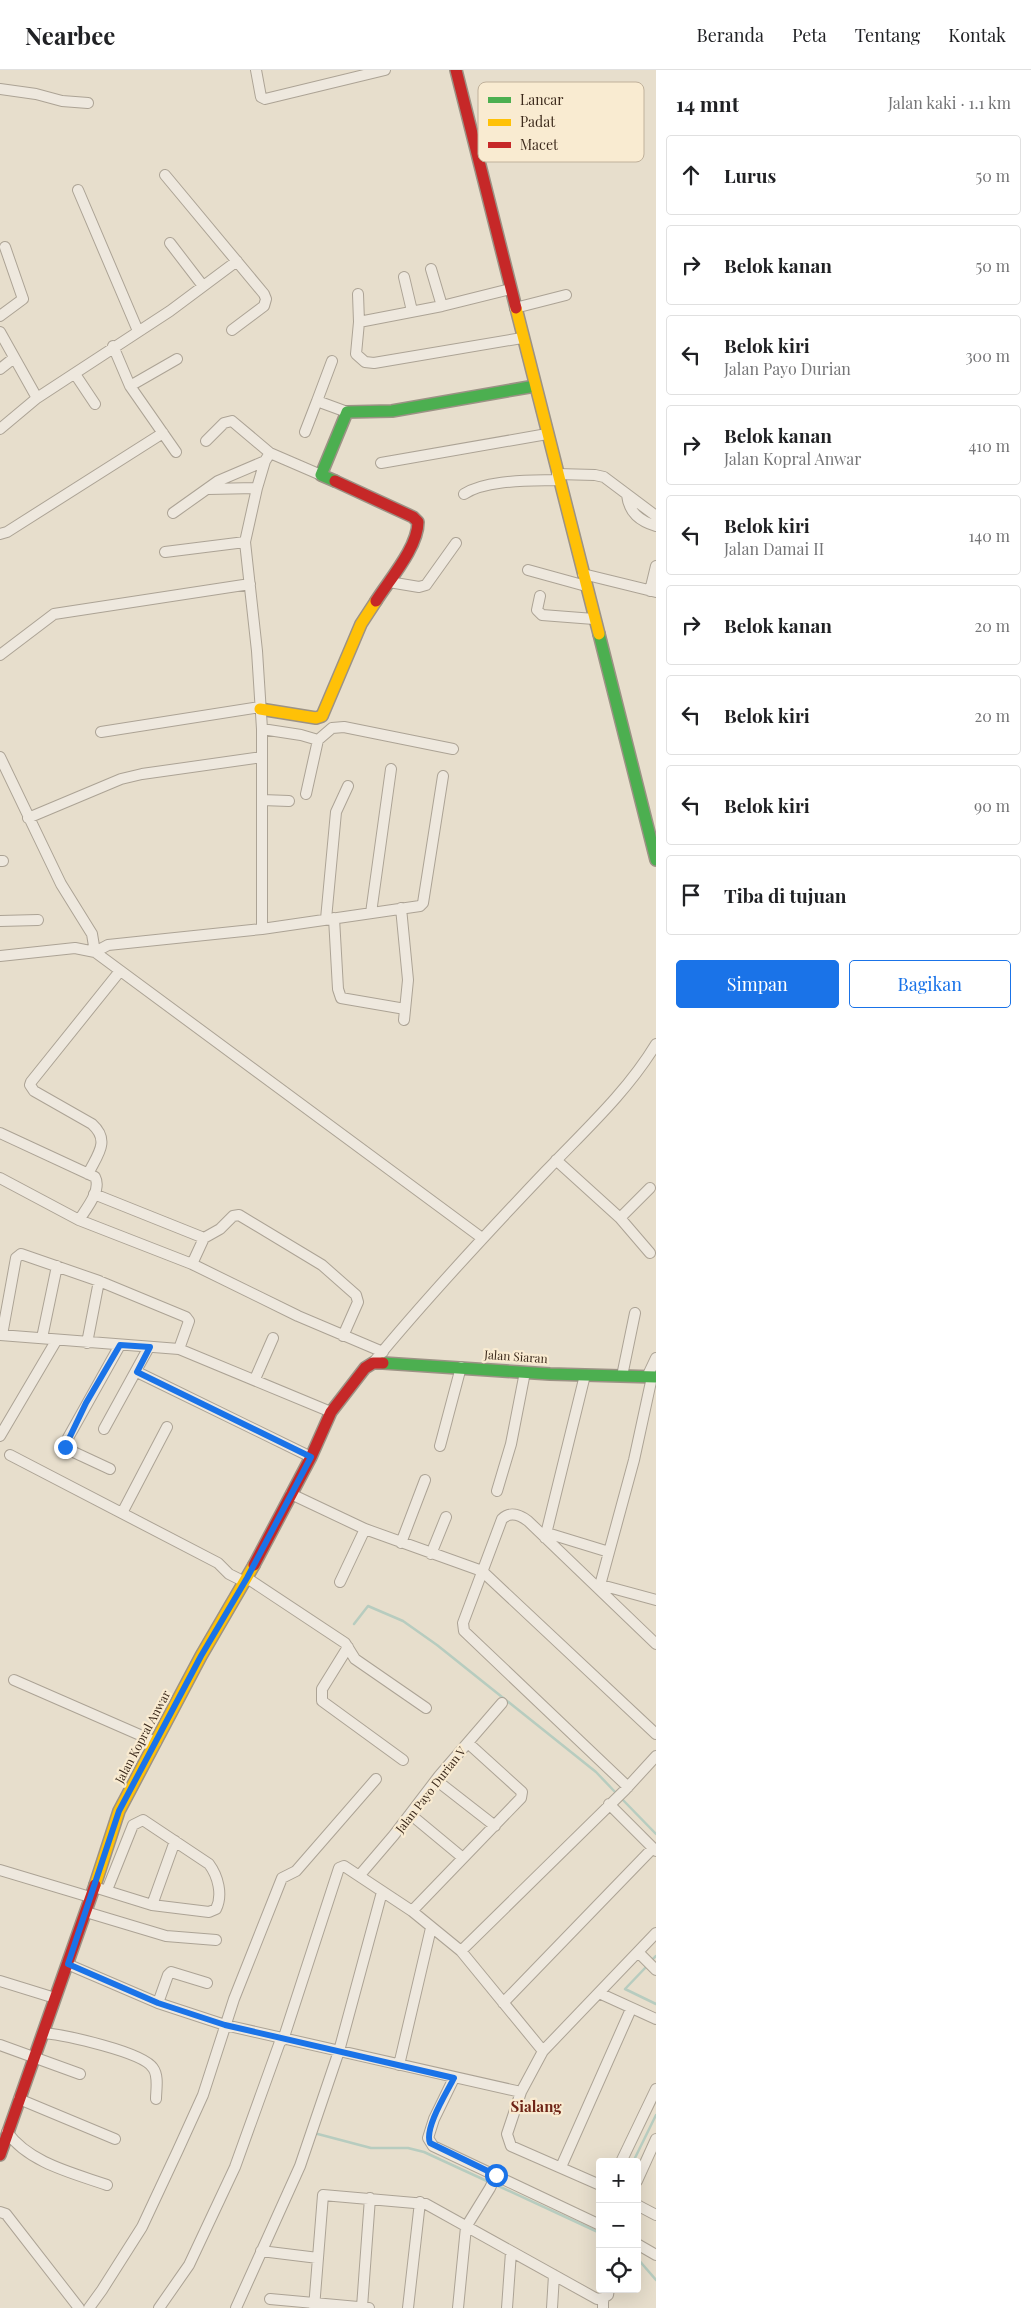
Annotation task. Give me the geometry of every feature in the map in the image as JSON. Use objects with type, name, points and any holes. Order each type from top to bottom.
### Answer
[{"type":"street","points":[[256,70],[261,97],[265,98],[385,70]]},
{"type":"street","points":[[456,70],[478,159]]},
{"type":"street","points":[[0,90],[36,94],[69,103],[88,103]]},
{"type":"street","points":[[479,162],[656,859]]},
{"type":"street","points":[[165,175],[264,294],[264,306],[232,330]]},
{"type":"street","points":[[78,190],[138,331]]},
{"type":"street","points":[[170,243],[203,286]]},
{"type":"street","points":[[0,316],[23,299],[5,247]]},
{"type":"street","points":[[0,429],[37,398],[170,311],[238,261]]},
{"type":"street","points":[[431,269],[442,306]]},
{"type":"street","points":[[404,277],[412,311]]},
{"type":"street","points":[[359,322],[442,306],[510,289]]},
{"type":"street","points":[[358,294],[359,322],[356,354],[365,362],[374,363],[522,338]]},
{"type":"street","points":[[515,308],[566,295]]},
{"type":"street","points":[[0,332],[37,398]]},
{"type":"street","points":[[114,346],[130,386],[176,452]]},
{"type":"street","points":[[0,369],[14,358]]},
{"type":"street","points":[[130,386],[177,359]]},
{"type":"street","points":[[305,432],[332,361]]},
{"type":"street","points":[[74,374],[95,404]]},
{"type":"street","points":[[317,401],[347,412],[392,412],[535,386]]},
{"type":"street","points":[[322,475],[347,412]]},
{"type":"street","points":[[101,732],[260,708],[316,718],[322,716],[361,624],[389,582],[418,532],[418,522],[413,517],[322,475],[268,457],[232,421],[224,423],[206,440]]},
{"type":"street","points":[[0,534],[8,532],[163,434]]},
{"type":"street","points":[[381,463],[547,434]]},
{"type":"street","points":[[262,929],[262,729],[246,542],[257,488],[268,457]]},
{"type":"street","points":[[173,513],[235,472],[268,457]]},
{"type":"street","points":[[464,494],[473,488],[595,474],[604,477],[656,516]]},
{"type":"street","points":[[208,489],[257,488]]},
{"type":"street","points":[[627,495],[631,510],[637,516],[656,526]]},
{"type":"street","points":[[165,552],[246,542]]},
{"type":"street","points":[[389,582],[418,587],[426,585],[456,543]]},
{"type":"street","points":[[583,574],[653,591],[656,566]]},
{"type":"street","points":[[528,570],[586,586]]},
{"type":"street","points":[[0,655],[54,614],[250,584]]},
{"type":"street","points":[[540,596],[537,610],[542,615],[594,619]]},
{"type":"street","points":[[306,794],[318,740],[332,728],[344,727],[453,749]]},
{"type":"street","points":[[262,729],[301,734],[318,740]]},
{"type":"street","points":[[0,757],[61,884],[92,934],[93,952]]},
{"type":"street","points":[[28,818],[121,779],[142,774],[262,757]]},
{"type":"street","points":[[371,913],[391,769]]},
{"type":"street","points":[[93,952],[108,945],[262,929],[420,906],[423,903],[443,776]]},
{"type":"street","points":[[348,786],[336,812],[330,919],[338,989],[341,998],[405,1009]]},
{"type":"street","points":[[262,800],[290,801]]},
{"type":"street","points":[[401,908],[408,980],[404,1020]]},
{"type":"street","points":[[0,920],[38,920]]},
{"type":"street","points":[[0,956],[75,948],[93,952],[482,1238]]},
{"type":"street","points":[[88,1174],[101,1147],[100,1131],[92,1124],[34,1091],[30,1086],[31,1082],[120,971]]},
{"type":"street","points":[[373,1364],[482,1238],[616,1098],[656,1044]]},
{"type":"street","points":[[0,1133],[95,1177],[97,1181],[94,1194],[79,1220]]},
{"type":"street","points":[[556,1160],[620,1218],[650,1253]]},
{"type":"street","points":[[0,1178],[79,1220],[192,1264],[343,1336],[383,1352]]},
{"type":"street","points":[[620,1218],[650,1188]]},
{"type":"street","points":[[94,1194],[204,1238]]},
{"type":"street","points":[[192,1264],[204,1238],[220,1229],[233,1216],[239,1215],[322,1265],[358,1298],[343,1336]]},
{"type":"street","points":[[179,1349],[188,1318],[98,1281],[21,1254],[17,1255],[1,1335],[56,1341],[179,1349],[331,1412]]},
{"type":"street","points":[[42,1338],[57,1266]]},
{"type":"street","points":[[87,1343],[98,1281]]},
{"type":"street","points":[[622,1376],[635,1313]]},
{"type":"street","points":[[255,1379],[273,1338]]},
{"type":"street","points":[[0,1436],[56,1341]]},
{"type":"street","points":[[110,1469],[67,1449],[64,1445],[120,1345]]},
{"type":"street","points":[[104,1429],[150,1347]]},
{"type":"street","points":[[600,1588],[634,1460],[656,1358]]},
{"type":"street","name":"Jalan Siaran","points":[[373,1364],[652,1377]]},
{"type":"street","name":"Jalan Kopral Anwar","points":[[0,2155],[5,2127],[19,2099],[44,2033],[119,1811],[201,1656],[246,1580],[311,1457],[331,1412],[360,1372],[373,1364]]},
{"type":"street","points":[[440,1446],[461,1367]]},
{"type":"street","points":[[137,1372],[311,1457]]},
{"type":"street","points":[[497,1491],[511,1444],[525,1372]]},
{"type":"street","points":[[546,1536],[585,1375]]},
{"type":"street","points":[[122,1513],[167,1427]]},
{"type":"street","points":[[10,1455],[218,1563],[229,1574],[246,1580],[345,1643],[355,1659],[426,1708]]},
{"type":"street","points":[[400,1542],[425,1480]]},
{"type":"street","points":[[291,1494],[365,1529],[482,1571],[656,1734]]},
{"type":"street","points":[[627,1788],[464,1631],[463,1623],[498,1524],[505,1515],[520,1516],[546,1536],[655,1640]]},
{"type":"street","points":[[431,1554],[446,1517]]},
{"type":"street","points":[[340,1582],[365,1529]]},
{"type":"street","points":[[546,1536],[609,1552]]},
{"type":"street","points":[[600,1588],[656,1600]]},
{"type":"street","points":[[348,1648],[322,1689],[322,1701],[403,1760]]},
{"type":"street","points":[[14,1680],[156,1742]]},
{"type":"street","name":"Jalan Payo Durian V","points":[[359,1876],[436,1780],[502,1703]]},
{"type":"street","points":[[412,1911],[522,1798],[522,1792],[468,1743]]},
{"type":"street","points":[[460,1951],[627,1788],[656,1756]]},
{"type":"street","points":[[88,2308],[102,2290],[148,2214],[203,2095],[225,2025],[282,1878],[296,1871],[376,1779]]},
{"type":"street","points":[[436,1780],[495,1826]]},
{"type":"street","points":[[503,2003],[654,1849],[611,1802]]},
{"type":"street","points":[[410,1814],[463,1858]]},
{"type":"street","points":[[0,1870],[92,1892],[108,1890],[152,1905],[209,1912],[216,1909],[220,1902],[216,1874],[204,1858],[143,1820],[136,1822],[108,1890]]},
{"type":"street","points":[[152,1905],[175,1841]]},
{"type":"street","points":[[159,2308],[189,2266],[235,2167],[282,2039],[339,1868],[344,1866],[412,1911],[460,1951],[543,2051]]},
{"type":"street","points":[[236,2308],[300,2166],[339,2051],[382,1892]]},
{"type":"street","points":[[86,1912],[166,1936],[216,1940]]},
{"type":"street","points":[[399,2065],[431,1928]]},
{"type":"street","points":[[596,2183],[511,2146],[507,2134],[521,2092],[543,2051],[640,1954],[656,1932]]},
{"type":"street","points":[[640,1954],[654,1968]]},
{"type":"street","points":[[68,1964],[158,2003],[225,2025],[521,2092]]},
{"type":"street","points":[[158,2003],[168,1975],[171,1972],[208,1983]]},
{"type":"street","points":[[0,1981],[55,1998]]},
{"type":"street","points":[[599,1993],[656,2019]]},
{"type":"street","points":[[561,2167],[632,2009]]},
{"type":"street","points":[[44,2033],[70,2036],[96,2043],[144,2061],[153,2067],[156,2074],[156,2099]]},
{"type":"street","points":[[0,2045],[35,2056],[80,2074]]},
{"type":"street","points":[[454,2078],[434,2119],[428,2138],[430,2143],[493,2181],[596,2223]]},
{"type":"street","points":[[623,2158],[656,2089]]},
{"type":"street","points":[[19,2099],[115,2139]]},
{"type":"street","points":[[5,2127],[15,2143],[32,2155],[107,2184]]},
{"type":"street","points":[[641,2172],[656,2139]]},
{"type":"street","points":[[458,2308],[466,2228],[493,2181]]},
{"type":"street","points":[[314,2306],[323,2195],[420,2202],[603,2303]]},
{"type":"street","points":[[270,2299],[314,2306],[366,2308],[370,2198]]},
{"type":"street","points":[[408,2308],[420,2202]]},
{"type":"street","points":[[641,2207],[656,2215]]},
{"type":"street","points":[[0,2212],[6,2214],[79,2308]]},
{"type":"street","points":[[641,2246],[656,2255]]},
{"type":"street","points":[[261,2251],[318,2258]]},
{"type":"street","points":[[507,2308],[511,2252]]},
{"type":"street","points":[[552,2308],[554,2275]]},
{"type":"waterway","points":[[354,1624],[368,1606],[403,1621],[437,1645],[596,1772],[617,1794]]},
{"type":"waterway","points":[[621,1798],[656,1834]]},
{"type":"waterway","points":[[650,1962],[656,1956]]},
{"type":"waterway","points":[[647,1966],[625,1989],[656,2004]]},
{"type":"waterway","points":[[635,2158],[656,2115]]},
{"type":"waterway","points":[[314,2133],[371,2148],[408,2148],[424,2152],[489,2182]]},
{"type":"waterway","points":[[494,2184],[596,2231]]},
{"type":"waterway","points":[[641,2263],[656,2280]]},
{"type":"traffic: fast","points":[[335,481],[321,475],[347,412],[392,411],[535,386]]},
{"type":"traffic: fast","points":[[599,634],[656,860]]},
{"type":"traffic: fast","points":[[383,1363],[550,1374],[656,1377]]},
{"type":"traffic: slow","points":[[516,308],[599,634]]},
{"type":"traffic: slow","points":[[260,709],[316,718],[322,716],[361,624],[376,601]]},
{"type":"traffic: slow","points":[[95,1885],[119,1811],[201,1656],[254,1565]]},
{"type":"traffic: jam","points":[[456,70],[478,157]]},
{"type":"traffic: jam","points":[[479,162],[516,308]]},
{"type":"traffic: jam","points":[[335,481],[413,517],[418,522],[417,532],[408,552],[376,601]]},
{"type":"traffic: jam","points":[[254,1565],[311,1457],[331,1412],[365,1368],[373,1363],[383,1363]]},
{"type":"traffic: jam","points":[[0,2155],[95,1885]]},
{"type":"district","name":"Sialang","points":[[536,2107]]},
{"type":"route","points":[[65,1447],[64,1445],[86,1403],[120,1345],[150,1347],[137,1372],[311,1457],[247,1578],[201,1656],[119,1811],[68,1964],[158,2003],[225,2025],[283,2040],[454,2078],[434,2119],[428,2138],[430,2143],[432,2146],[496,2175]]}]
